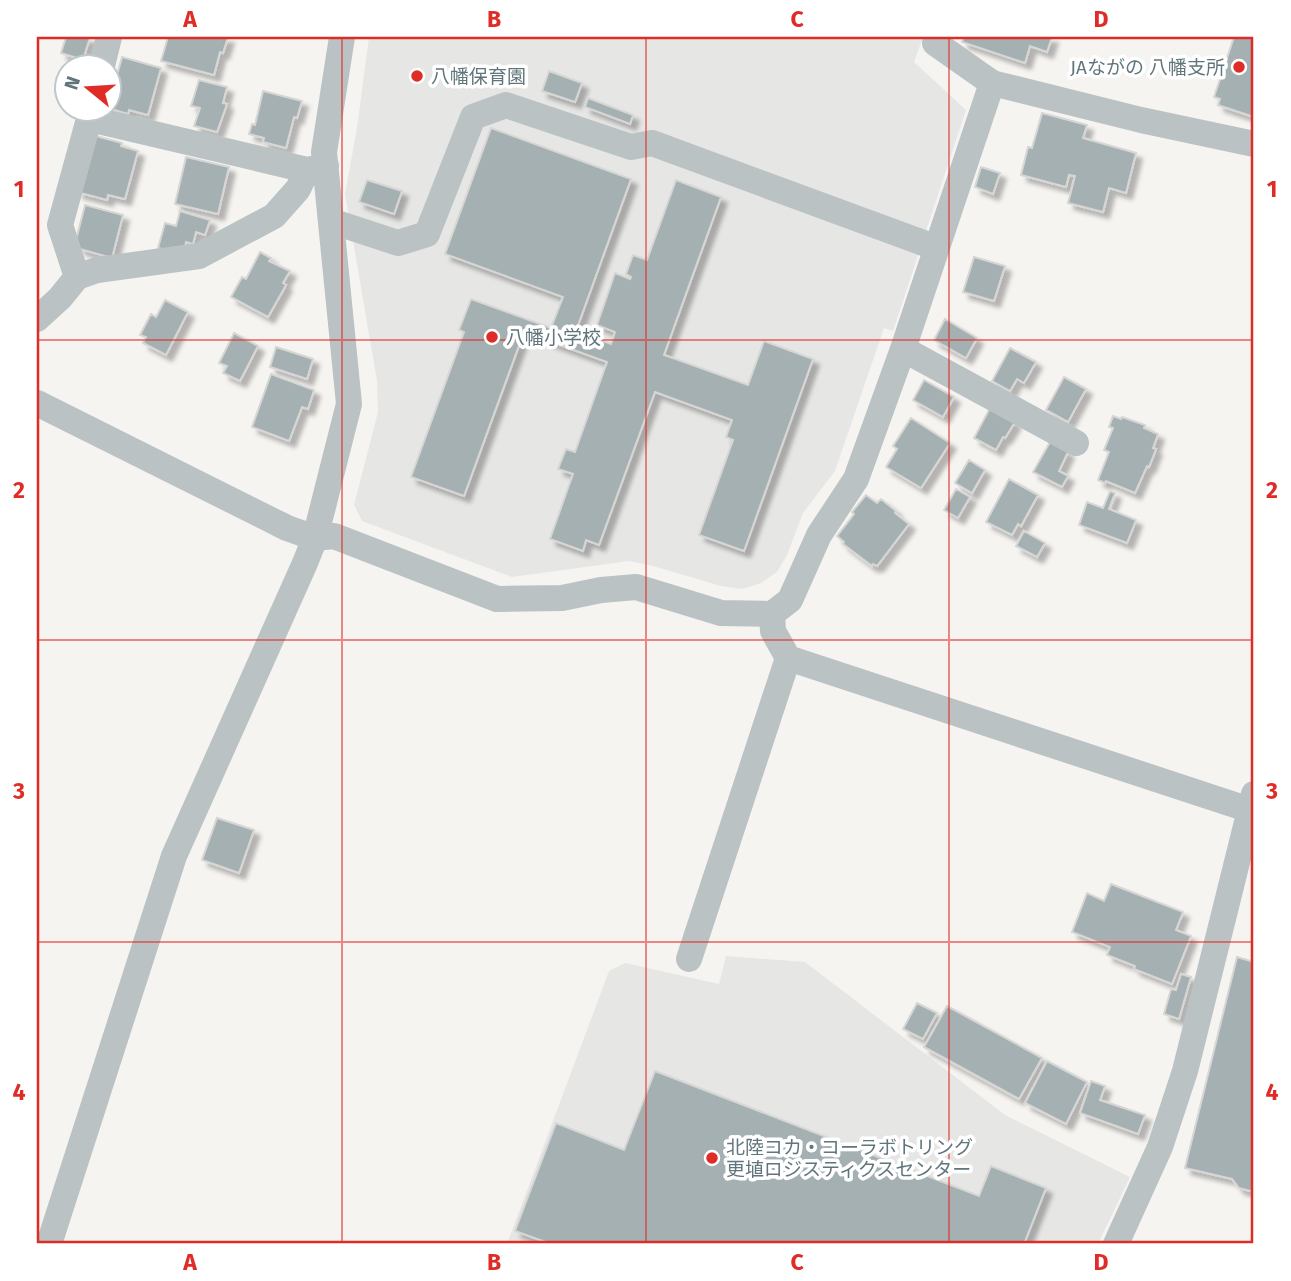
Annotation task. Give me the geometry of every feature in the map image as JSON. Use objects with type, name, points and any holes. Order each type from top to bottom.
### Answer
[{"type":"street","points":[[37,319],[61,298],[77,277],[97,270],[199,256],[274,216],[316,168],[324,152],[342,37]]},
{"type":"street","points":[[937,37],[935,43],[992,83],[1140,120],[1254,144]]},
{"type":"street","points":[[37,403],[287,528],[315,538],[334,536],[497,599],[562,598],[601,590],[636,587],[721,613],[772,614],[790,600],[819,535],[856,479],[903,349],[992,83]]},
{"type":"street","points":[[331,221],[398,243],[427,234],[473,117],[506,105],[631,147],[652,143],[937,248]]},
{"type":"street","points":[[122,121],[316,168]]},
{"type":"street","points":[[77,277],[60,225],[89,122]]},
{"type":"street","points":[[49,1244],[174,856],[315,538],[349,404],[331,221],[316,168]]},
{"type":"street","points":[[903,349],[1076,443]]},
{"type":"street","points":[[772,614],[773,631],[788,658],[1252,801],[1185,1071],[1160,1147],[1116,1244]]},
{"type":"street","points":[[689,959],[788,658]]},
{"type":"shaded area","points":[[369,37],[923,37],[914,62],[966,110],[893,331],[884,328],[835,471],[803,513],[787,555],[777,572],[761,583],[742,589],[721,586],[629,561],[512,577],[362,521],[354,505],[378,412],[377,381],[345,194]]},
{"type":"shaded area","points":[[726,956],[805,962],[1005,1115],[1130,1177],[1098,1244],[507,1244],[609,971],[625,963],[719,984]]},
{"type":"building","points":[[66,37],[90,37],[85,52],[61,52]]},
{"type":"building","points":[[168,37],[228,37],[223,53],[220,52],[214,75],[161,61]]},
{"type":"building","points":[[964,37],[1052,37],[1047,52],[1030,46],[1025,63],[962,42]]},
{"type":"building","name":"JAながの 八幡支所","points":[[1234,37],[1254,37],[1254,117],[1218,105],[1220,99],[1214,97]]},
{"type":"building","points":[[122,57],[161,68],[148,115],[129,110],[128,114],[122,112]]},
{"type":"building","points":[[549,71],[582,83],[575,102],[542,91]]},
{"type":"building","points":[[199,80],[227,87],[223,103],[227,104],[217,132],[194,126],[200,108],[191,106]]},
{"type":"building","points":[[263,91],[302,101],[297,118],[294,117],[286,148],[263,142],[264,138],[249,134],[252,124],[255,125]]},
{"type":"building","points":[[588,98],[633,115],[630,124],[585,107]]},
{"type":"building","points":[[1042,113],[1087,125],[1083,138],[1136,153],[1126,193],[1109,188],[1103,212],[1068,203],[1075,176],[1069,175],[1066,187],[1021,175],[1028,147],[1032,148]]},
{"type":"building","name":"八幡小学校","points":[[491,128],[631,179],[576,331],[611,344],[615,332],[597,325],[615,273],[630,279],[626,274],[633,255],[647,260],[676,180],[721,197],[664,355],[748,385],[764,341],[813,359],[744,551],[699,535],[733,440],[726,437],[732,420],[655,392],[599,545],[586,540],[583,551],[550,539],[573,474],[558,469],[566,449],[575,452],[607,362],[524,332],[464,496],[411,477],[464,332],[459,330],[471,299],[551,328],[563,297],[445,254]]},
{"type":"building","points":[[96,136],[122,143],[121,146],[138,151],[125,199],[108,195],[107,200],[77,192]]},
{"type":"building","points":[[186,157],[229,167],[218,214],[175,204]]},
{"type":"building","points":[[981,167],[1000,173],[993,194],[975,187]]},
{"type":"building","points":[[367,180],[402,191],[394,214],[359,202]]},
{"type":"building","points":[[85,205],[123,215],[112,258],[80,249],[76,240]]},
{"type":"building","points":[[180,211],[210,220],[205,235],[196,232],[193,244],[186,242],[185,247],[174,252],[158,248],[165,223],[176,226]]},
{"type":"building","points":[[260,252],[271,258],[269,261],[290,271],[283,283],[286,285],[268,317],[231,297],[242,277],[246,279]]},
{"type":"building","points":[[974,257],[1005,266],[994,301],[963,292]]},
{"type":"building","points":[[165,300],[188,312],[166,355],[143,343],[146,337],[140,335],[151,314],[156,317]]},
{"type":"building","points":[[945,319],[977,338],[966,358],[934,340]]},
{"type":"building","points":[[234,333],[258,346],[240,381],[223,373],[227,366],[219,363]]},
{"type":"building","points":[[276,347],[313,359],[307,379],[270,367]]},
{"type":"building","points":[[1010,348],[1036,362],[1024,383],[1017,379],[1010,391],[992,381]]},
{"type":"building","points":[[271,374],[314,390],[308,409],[302,407],[289,441],[252,427]]},
{"type":"building","points":[[1064,377],[1086,389],[1068,422],[1046,410]]},
{"type":"building","points":[[924,380],[954,397],[943,417],[913,400]]},
{"type":"building","points":[[990,408],[1015,422],[996,450],[974,438]]},
{"type":"building","points":[[1113,416],[1145,425],[1144,428],[1158,434],[1149,467],[1147,466],[1135,493],[1098,480],[1109,452],[1104,450],[1113,428],[1109,427]]},
{"type":"building","points":[[911,418],[950,443],[921,488],[886,467],[897,449],[893,446]]},
{"type":"building","points":[[1050,442],[1068,452],[1059,471],[1068,476],[1062,487],[1033,472]]},
{"type":"building","points":[[969,460],[985,470],[972,493],[955,483]]},
{"type":"building","points":[[1009,479],[1038,495],[1021,526],[1018,524],[1012,535],[986,522]]},
{"type":"building","points":[[956,489],[970,497],[958,518],[944,510]]},
{"type":"building","points":[[1110,491],[1115,493],[1109,509],[1136,520],[1127,543],[1079,525],[1087,502],[1103,508]]},
{"type":"building","points":[[866,495],[877,503],[881,499],[909,524],[877,566],[872,566],[843,544],[837,536]]},
{"type":"building","points":[[1024,531],[1045,543],[1037,557],[1016,546]]},
{"type":"building","points":[[217,818],[254,830],[239,873],[202,860]]},
{"type":"building","points":[[1111,884],[1183,912],[1176,930],[1191,936],[1172,984],[1107,955],[1110,947],[1072,932],[1087,893],[1104,901]]},
{"type":"building","points":[[1237,957],[1254,962],[1254,1192],[1239,1188],[1232,1179],[1185,1168]]},
{"type":"building","points":[[1181,974],[1191,977],[1179,1019],[1164,1014],[1171,989],[1176,990]]},
{"type":"building","points":[[917,1003],[937,1013],[923,1039],[903,1029]]},
{"type":"building","points":[[947,1006],[1042,1058],[1019,1099],[924,1047]]},
{"type":"building","points":[[1047,1061],[1087,1082],[1066,1124],[1025,1103]]},
{"type":"building","name":"北陸コカ・コーラボトリング 更埴ロジスティクスセンター","points":[[655,1071],[979,1196],[991,1166],[1046,1188],[1024,1244],[551,1244],[515,1231],[556,1123],[624,1150]]},
{"type":"building","points":[[1091,1081],[1105,1086],[1100,1100],[1145,1115],[1138,1134],[1080,1113]]},
{"type":"place","name":"JAながの 八幡支所","points":[[1239,67]]},
{"type":"place","name":"八幡保育園","points":[[417,76]]},
{"type":"place","name":"八幡小学校","points":[[492,337]]},
{"type":"place","name":"北陸コカ・コーラボトリング 更埴ロジスティクスセンター","points":[[712,1158]]}]
